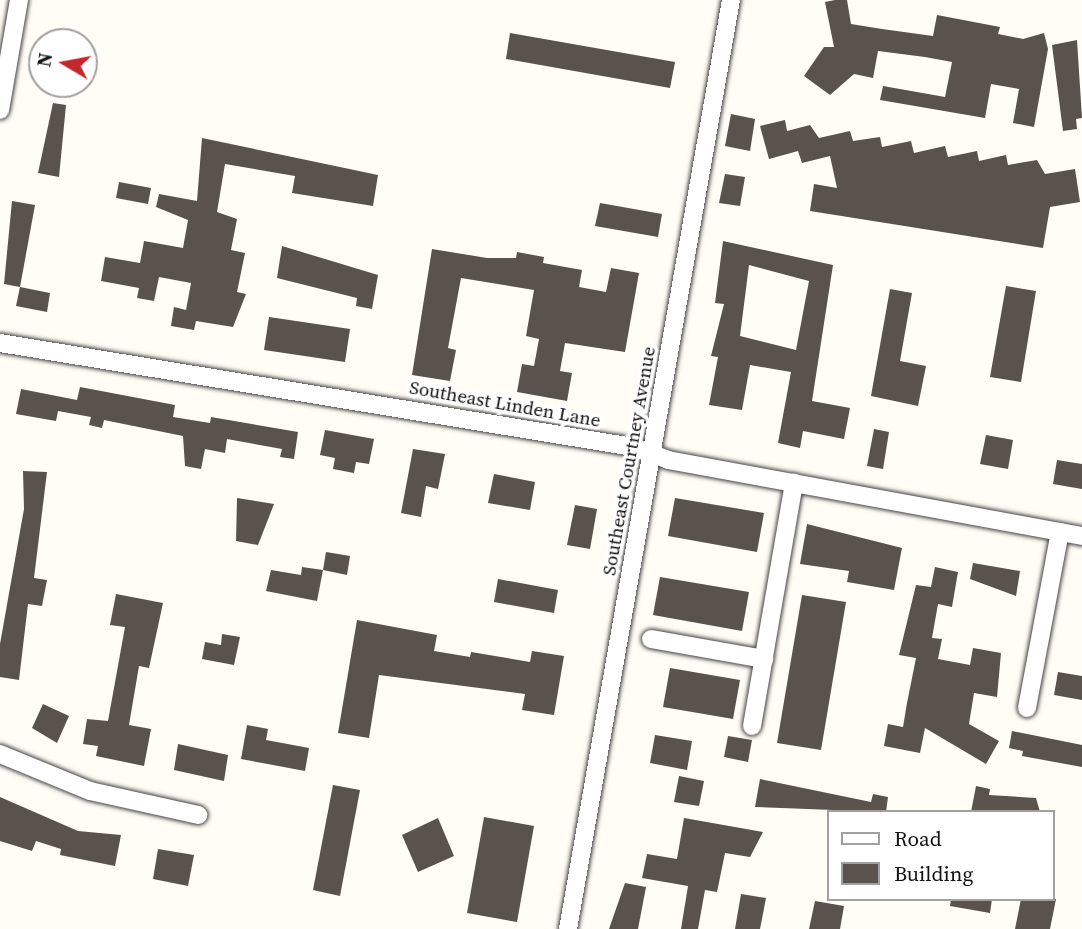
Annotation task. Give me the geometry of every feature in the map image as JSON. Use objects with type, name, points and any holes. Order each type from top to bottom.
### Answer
[{"type":"street","points":[[0,110],[19,0]]},
{"type":"street","name":"Southeast Courtney Avenue","points":[[568,929],[731,0]]},
{"type":"street","name":"Southeast Linden Lane","points":[[0,343],[651,454],[1082,536]]},
{"type":"street","points":[[752,726],[794,483]]},
{"type":"street","points":[[1027,708],[1060,532]]},
{"type":"street","points":[[651,639],[764,659]]},
{"type":"street","points":[[0,754],[90,791],[198,815]]},
{"type":"building","points":[[847,0],[851,24],[882,29],[933,36],[937,15],[1000,27],[998,34],[1023,39],[1044,33],[1048,49],[1034,127],[1013,123],[1019,89],[991,84],[985,118],[880,100],[883,86],[945,97],[952,62],[925,57],[878,51],[873,78],[854,74],[830,95],[804,76],[824,47],[834,47],[825,2]]},
{"type":"building","points":[[510,33],[675,62],[670,88],[506,59]]},
{"type":"building","points":[[1077,40],[1082,118],[1076,119],[1077,129],[1063,131],[1052,45]]},
{"type":"building","points":[[53,103],[66,105],[59,177],[38,173]]},
{"type":"building","points":[[731,114],[755,119],[750,151],[725,146]]},
{"type":"building","points":[[785,120],[787,131],[810,125],[819,138],[850,131],[853,141],[880,137],[882,147],[911,141],[914,153],[945,146],[948,157],[977,151],[979,161],[1006,155],[1008,165],[1037,160],[1045,174],[1075,169],[1080,202],[1050,207],[1043,248],[810,211],[814,184],[837,188],[830,156],[802,163],[798,151],[769,159],[760,126]]},
{"type":"building","points":[[202,138],[378,175],[373,206],[292,193],[295,176],[225,164],[217,212],[237,219],[231,250],[245,253],[237,292],[246,294],[233,327],[196,321],[194,330],[171,326],[174,307],[186,310],[191,283],[159,277],[154,301],[137,298],[139,288],[101,281],[105,257],[140,263],[144,241],[183,248],[188,220],[156,207],[159,194],[197,201]]},
{"type":"building","points":[[725,174],[745,177],[740,206],[719,203]]},
{"type":"building","points":[[119,182],[151,188],[148,204],[116,198]]},
{"type":"building","points":[[12,201],[35,205],[20,287],[4,284]]},
{"type":"building","points":[[600,203],[662,214],[658,237],[595,226]]},
{"type":"building","points":[[723,241],[833,265],[812,401],[850,408],[844,439],[803,431],[800,448],[778,443],[791,372],[750,365],[742,410],[709,405],[718,357],[711,356],[724,304],[715,303]],"holes":[[[749,265],[809,281],[796,350],[740,336]]]},
{"type":"building","points":[[282,246],[378,275],[372,309],[356,306],[357,298],[277,278]]},
{"type":"building","points":[[432,249],[487,258],[516,258],[517,252],[544,257],[543,263],[582,270],[579,287],[606,292],[611,268],[639,273],[625,352],[565,343],[560,371],[572,373],[567,401],[517,392],[522,364],[534,366],[539,339],[526,336],[534,290],[461,278],[448,348],[456,350],[450,381],[412,375]]},
{"type":"building","points":[[1006,286],[1036,291],[1021,382],[990,377]]},
{"type":"building","points":[[20,287],[50,293],[47,312],[16,306]]},
{"type":"building","points":[[890,289],[912,293],[900,361],[926,366],[918,406],[871,396]]},
{"type":"building","points":[[269,317],[350,329],[345,362],[264,350]]},
{"type":"building","points":[[80,387],[175,405],[173,417],[210,423],[211,417],[298,432],[294,459],[280,457],[282,449],[227,439],[225,453],[205,449],[201,469],[185,466],[183,436],[104,420],[102,428],[89,425],[91,417],[58,411],[56,421],[16,414],[21,389],[77,400]]},
{"type":"building","points":[[874,429],[889,432],[883,469],[867,466]]},
{"type":"building","points":[[325,430],[374,439],[369,464],[356,462],[354,473],[333,469],[335,458],[320,455]]},
{"type":"building","points":[[986,435],[1013,440],[1008,469],[980,464]]},
{"type":"building","points":[[413,449],[445,454],[438,489],[426,486],[421,517],[401,513]]},
{"type":"building","points":[[1057,460],[1082,464],[1082,489],[1053,484]]},
{"type":"building","points":[[23,471],[47,472],[34,578],[47,580],[42,606],[28,604],[19,680],[0,677],[0,644],[24,509]]},
{"type":"building","points":[[494,474],[535,482],[530,510],[488,503]]},
{"type":"building","points":[[237,498],[274,504],[258,545],[236,541]]},
{"type":"building","points":[[675,498],[764,513],[757,552],[668,536]]},
{"type":"building","points":[[575,505],[597,509],[590,549],[567,545]]},
{"type":"building","points":[[807,524],[902,548],[894,590],[847,582],[849,571],[800,564]]},
{"type":"building","points":[[326,552],[350,556],[347,575],[323,570]]},
{"type":"building","points":[[973,563],[1020,571],[1016,596],[970,579]]},
{"type":"building","points":[[302,567],[323,570],[317,601],[266,591],[271,570],[301,575]]},
{"type":"building","points":[[935,567],[958,572],[952,607],[938,604],[932,638],[942,639],[938,659],[970,665],[973,648],[1001,653],[997,697],[974,693],[969,724],[999,741],[986,764],[925,728],[920,753],[884,746],[888,724],[903,727],[916,658],[899,655],[916,585],[931,587]]},
{"type":"building","points":[[660,577],[749,592],[742,631],[653,615]]},
{"type":"building","points":[[498,579],[558,590],[554,613],[494,602]]},
{"type":"building","points":[[116,594],[163,603],[149,668],[139,666],[129,725],[151,729],[144,766],[96,756],[98,746],[83,744],[87,719],[108,721],[125,627],[110,625]]},
{"type":"building","points":[[802,595],[846,602],[821,750],[777,743]]},
{"type":"building","points":[[357,620],[437,635],[434,651],[470,657],[471,652],[530,662],[532,651],[564,656],[554,715],[522,710],[525,694],[379,675],[369,738],[338,733]]},
{"type":"building","points":[[222,634],[240,637],[234,665],[202,659],[205,642],[221,645]]},
{"type":"building","points":[[670,668],[740,680],[733,719],[663,707]]},
{"type":"building","points":[[1058,672],[1082,676],[1082,700],[1054,695]]},
{"type":"building","points":[[43,704],[69,716],[57,743],[32,728]]},
{"type":"building","points":[[247,725],[268,729],[266,740],[309,748],[305,771],[241,759]]},
{"type":"building","points":[[1012,731],[1082,745],[1082,767],[1022,756],[1023,751],[1009,748]]},
{"type":"building","points":[[655,735],[692,741],[687,770],[650,763]]},
{"type":"building","points":[[728,736],[752,740],[748,762],[724,757]]},
{"type":"building","points":[[178,744],[228,755],[224,781],[174,770]]},
{"type":"building","points":[[679,776],[704,781],[699,806],[674,802]]},
{"type":"building","points":[[760,779],[871,802],[873,794],[888,797],[886,810],[755,807]]},
{"type":"building","points":[[333,785],[360,790],[340,896],[313,890]]},
{"type":"building","points":[[976,786],[990,789],[989,795],[1036,798],[1039,810],[971,810]]},
{"type":"building","points":[[0,797],[78,831],[121,835],[115,866],[60,855],[61,849],[36,841],[32,851],[0,841]]},
{"type":"building","points":[[484,817],[534,826],[517,922],[467,913]]},
{"type":"building","points":[[438,818],[454,856],[418,872],[402,835]]},
{"type":"building","points":[[684,818],[763,832],[750,857],[725,853],[717,892],[705,890],[698,929],[681,929],[688,886],[642,878],[647,854],[677,859]]},
{"type":"building","points":[[158,849],[194,855],[188,886],[153,879]]},
{"type":"building","points":[[625,883],[646,887],[638,929],[609,929]]},
{"type":"building","points":[[741,894],[766,898],[760,929],[735,929]]},
{"type":"building","points":[[1056,899],[1050,929],[1015,929],[1021,901]]},
{"type":"building","points":[[815,901],[844,906],[840,929],[809,929]]},
{"type":"building","points":[[951,901],[992,901],[990,913],[950,906]]}]
